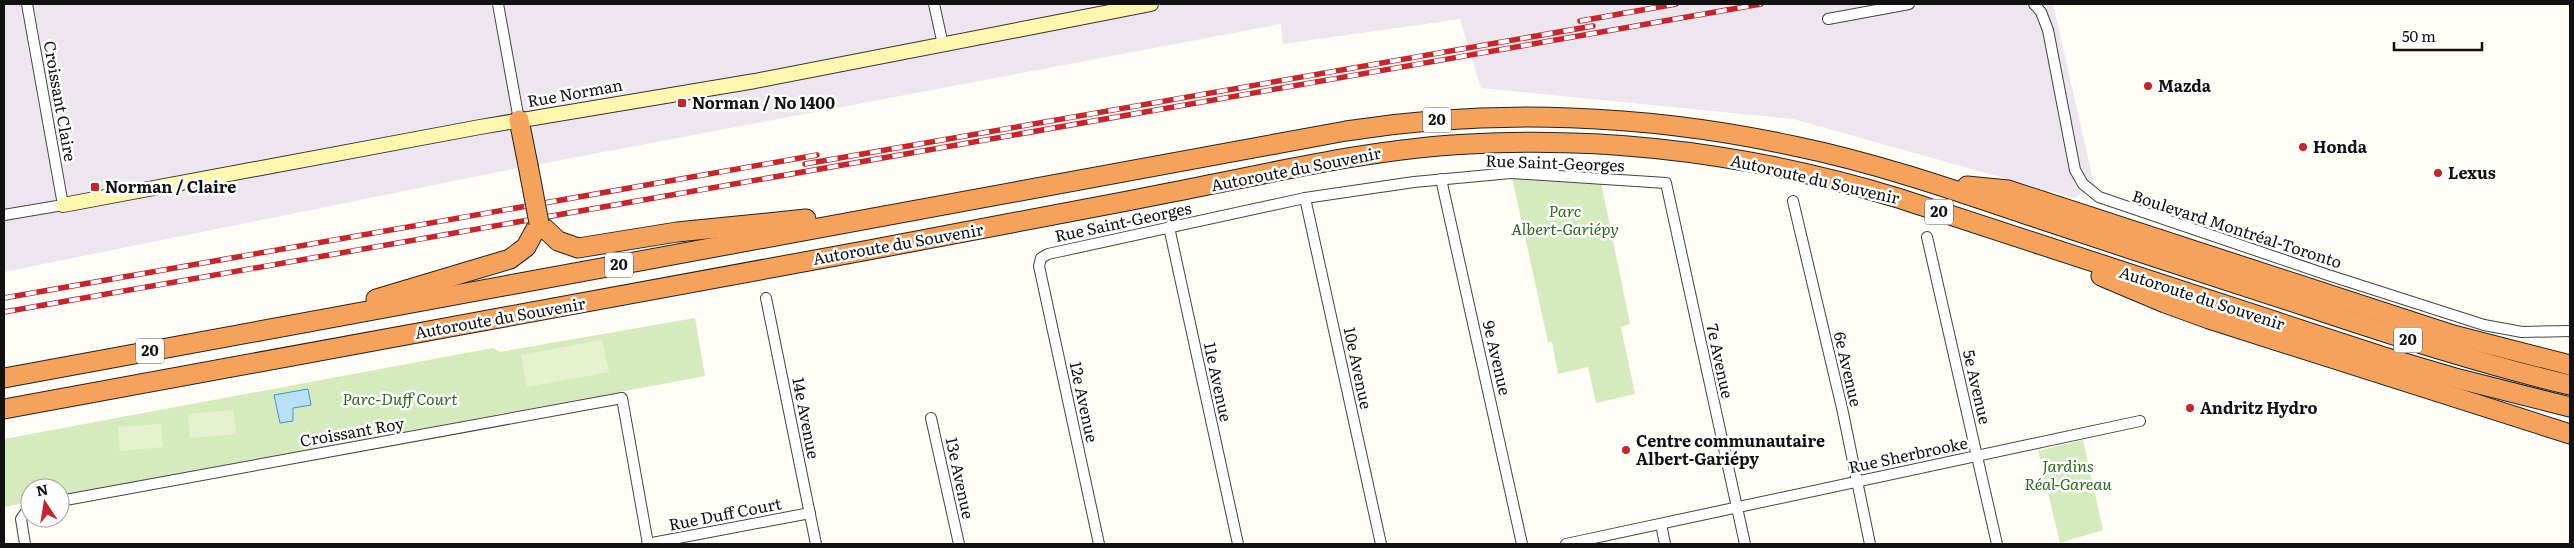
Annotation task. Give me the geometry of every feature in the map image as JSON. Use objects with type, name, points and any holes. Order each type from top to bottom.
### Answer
[{"type":"highway","name":"Autoroute du Souvenir","points":[[4,378],[1354,130],[1417,122],[1500,117],[1587,118],[1718,132],[1816,150],[1933,183],[2419,344],[2570,385]]},
{"type":"highway","points":[[296,324],[510,259],[526,247],[539,227],[519,120]]},
{"type":"highway","name":"Autoroute du Souvenir","points":[[4,409],[948,235],[1314,164],[1442,146],[1527,142],[1583,144],[1727,158],[1857,186],[2404,363],[2570,407]]},
{"type":"highway","points":[[1933,183],[2008,190],[2461,337],[2570,366]]},
{"type":"highway","points":[[539,227],[564,244],[587,247],[677,232],[941,205]]},
{"type":"highway","points":[[2002,232],[2183,310],[2310,353],[2570,434]]},
{"type":"street","name":"Croissant Claire","points":[[27,4],[63,204]]},
{"type":"street","points":[[498,4],[519,120]]},
{"type":"street","points":[[934,4],[943,45]]},
{"type":"street","name":"Rue Norman","points":[[4,215],[519,120],[749,82],[1151,4]]},
{"type":"street","points":[[1828,19],[1908,4]]},
{"type":"street","name":"Boulevard Montréal-Toronto","points":[[2034,4],[2041,12],[2048,30],[2075,170],[2083,184],[2099,197],[2318,272],[2484,325],[2522,332],[2570,331]]},
{"type":"street","name":"Rue Saint-Georges","points":[[1039,266],[1041,258],[1048,254],[1169,227],[1306,198],[1441,179],[1511,173],[1666,183]]},
{"type":"street","name":"9e Avenue","points":[[1441,179],[1522,544]]},
{"type":"street","name":"7e Avenue","points":[[1666,183],[1745,544]]},
{"type":"street","name":"10e Avenue","points":[[1306,198],[1381,544]]},
{"type":"street","name":"6e Avenue","points":[[1793,201],[1840,399],[1870,544]]},
{"type":"street","name":"11e Avenue","points":[[1169,227],[1238,544]]},
{"type":"street","name":"5e Avenue","points":[[1927,237],[1997,544]]},
{"type":"street","name":"12e Avenue","points":[[1039,266],[1099,544]]},
{"type":"street","name":"14e Avenue","points":[[766,298],[816,544]]},
{"type":"street","name":"Croissant Roy","points":[[70,499],[622,398],[648,544]]},
{"type":"street","name":"13e Avenue","points":[[931,418],[959,544]]},
{"type":"street","name":"Rue Sherbrooke","points":[[1566,544],[2140,420]]},
{"type":"street","name":"Rue Duff Court","points":[[648,544],[810,513]]},
{"type":"street","points":[[1661,524],[1665,544]]},
{"type":"street","points":[[22,528],[25,544]]},
{"type":"shaded area","points":[[4,4],[2053,4],[2094,184],[2075,198],[1793,119],[1481,88],[1460,19],[1283,44],[1281,24],[503,171],[4,272]]},
{"type":"green space","name":"Parc Albert-Gariépy","points":[[1511,173],[1600,177],[1630,324],[1621,327],[1635,394],[1596,403],[1588,367],[1558,374],[1552,342],[1548,342]]},
{"type":"green space","name":"Parc-Duff Court","points":[[695,318],[705,376],[70,494],[70,478],[20,478],[20,504],[4,507],[4,439],[493,348],[500,352]]},
{"type":"green space","points":[[602,340],[609,372],[527,387],[521,355]]},
{"type":"green space","points":[[233,410],[236,434],[190,438],[188,414]]},
{"type":"green space","points":[[161,424],[163,447],[120,451],[118,427]]},
{"type":"green space","name":"Jardins Réal-Gareau","points":[[2083,440],[2103,530],[2060,543],[2038,451]]},
{"type":"water","points":[[308,389],[311,405],[293,408],[293,421],[280,423],[274,395]]},
{"type":"railway","points":[[1580,21],[1676,4]]},
{"type":"railway","points":[[4,312],[1761,4]]},
{"type":"railway","points":[[805,164],[1593,26]]},
{"type":"railway","points":[[4,298],[817,155]]},
{"type":"place","name":"Mazda","points":[[2148,86]]},
{"type":"place","name":"Norman / No 1400","points":[[682,103]]},
{"type":"place","name":"Honda","points":[[2303,147]]},
{"type":"place","name":"Lexus","points":[[2438,173]]},
{"type":"place","name":"Norman / Claire","points":[[95,187]]},
{"type":"place","name":"Andritz Hydro","points":[[2190,408]]},
{"type":"place","name":"Centre communautaire Albert-Gariépy","points":[[1626,450]]}]
